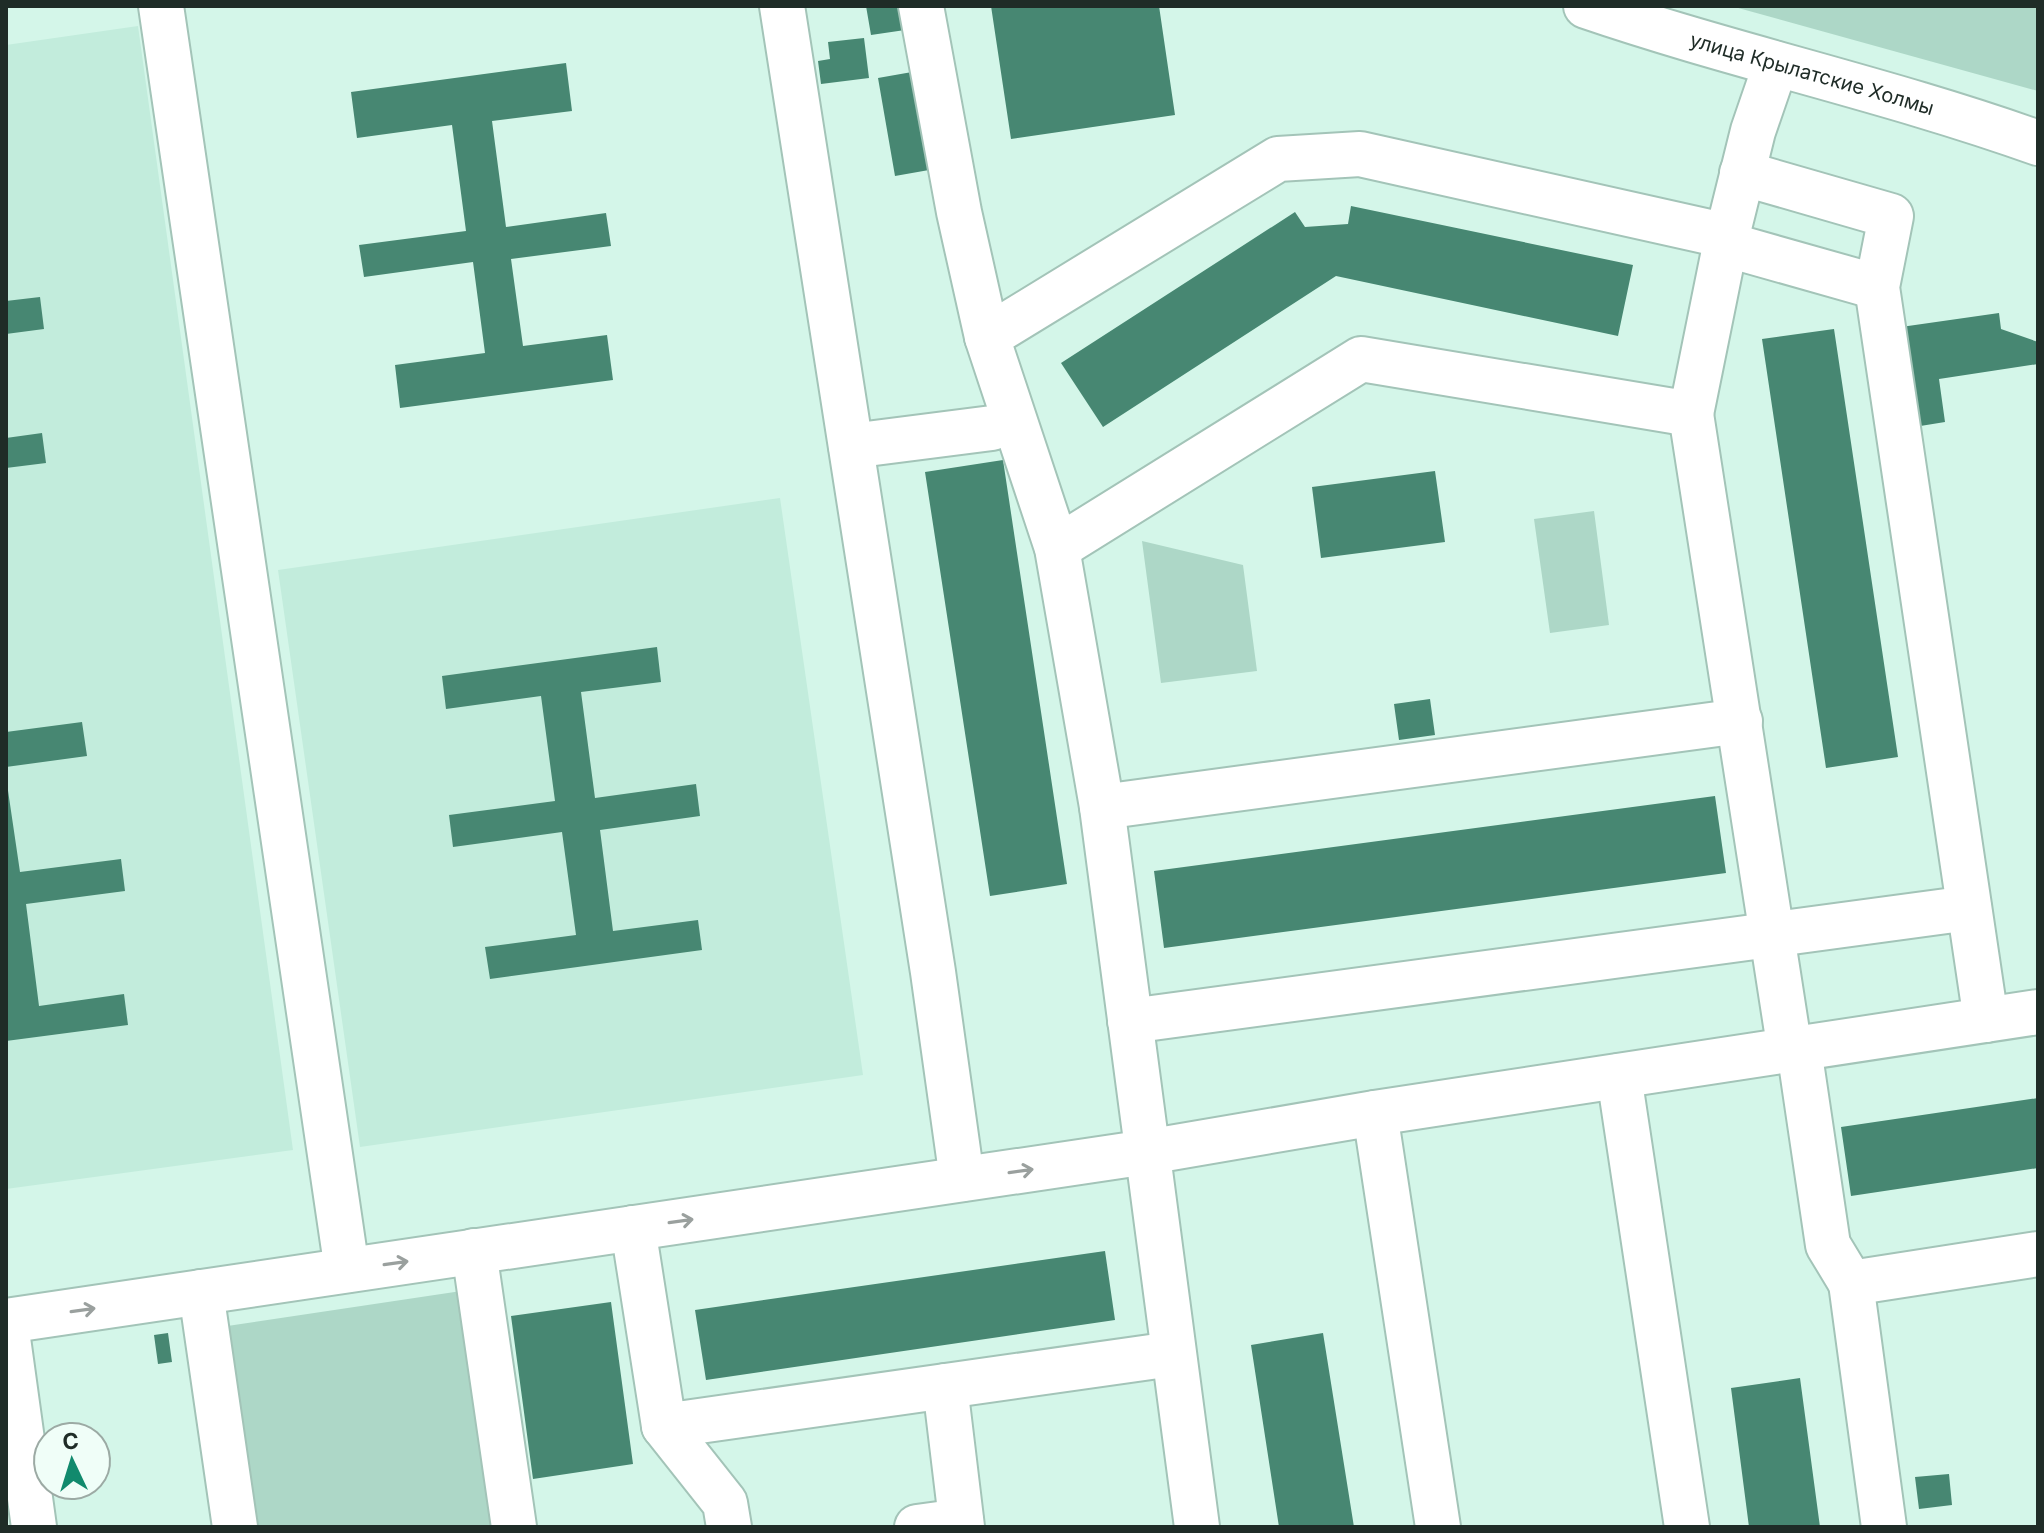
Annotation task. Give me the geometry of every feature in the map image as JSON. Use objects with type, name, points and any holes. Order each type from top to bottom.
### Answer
[{"type":"street","points":[[161,6],[347,1270]]},
{"type":"street","points":[[782,6],[933,972],[962,1179]]},
{"type":"street","points":[[921,6],[959,212],[987,337],[1057,548],[1102,807],[1197,1527]]},
{"type":"street","name":"улица Крылатские Холмы","points":[[1586,6],[2038,143]]},
{"type":"street","points":[[1776,64],[1742,173],[1691,414],[1772,935],[1828,1245],[1851,1283],[1884,1527]]},
{"type":"street","points":[[987,337],[1278,159],[1360,154],[1726,240],[1877,287]]},
{"type":"street","points":[[1742,173],[1891,216],[1877,287],[1986,1020]]},
{"type":"street","points":[[1057,548],[1361,359],[1691,414]]},
{"type":"street","points":[[851,446],[992,428]]},
{"type":"street","points":[[1102,807],[1740,721]]},
{"type":"street","points":[[1130,1021],[1969,908]]},
{"type":"street","points":[[34,1527],[6,1322],[1147,1152],[1375,1113],[2038,1012]]},
{"type":"street","points":[[1619,1076],[1687,1527]]},
{"type":"street","points":[[1375,1113],[1438,1527]]},
{"type":"street","points":[[633,1228],[664,1426],[725,1503],[729,1527]]},
{"type":"street","points":[[474,1251],[514,1527]]},
{"type":"street","points":[[1851,1283],[2038,1254]]},
{"type":"street","points":[[201,1292],[235,1527]]},
{"type":"street","points":[[664,1426],[1172,1354]]},
{"type":"street","points":[[917,1527],[962,1524],[945,1386]]},
{"type":"shaded area","points":[[1731,6],[2038,6],[2038,91]]},
{"type":"shaded area","points":[[138,26],[293,1150],[6,1189],[6,45]]},
{"type":"shaded area","points":[[780,498],[863,1075],[360,1147],[278,570]]},
{"type":"shaded area","points":[[1594,511],[1609,625],[1550,633],[1534,519]]},
{"type":"shaded area","points":[[1142,541],[1243,565],[1257,671],[1161,683]]},
{"type":"shaded area","points":[[468,1290],[502,1527],[243,1527],[214,1328]]},
{"type":"building","points":[[866,6],[901,6],[905,30],[871,35]]},
{"type":"building","points":[[991,6],[1159,6],[1175,115],[1011,139]]},
{"type":"building","points":[[864,38],[869,78],[821,84],[818,61],[830,59],[828,42]]},
{"type":"building","points":[[566,63],[572,111],[492,121],[506,227],[606,213],[611,246],[511,259],[523,346],[607,335],[613,380],[400,408],[395,365],[485,353],[473,262],[364,277],[359,245],[466,231],[452,125],[357,138],[351,92]]},
{"type":"building","points":[[912,72],[929,170],[895,176],[878,78]]},
{"type":"building","points":[[1351,206],[1633,265],[1618,336],[1336,276],[1103,427],[1061,363],[1295,212],[1305,227],[1348,224]]},
{"type":"building","points":[[40,297],[44,329],[6,334],[6,301]]},
{"type":"building","points":[[1999,313],[2001,329],[2038,342],[2038,364],[1939,379],[1945,422],[1908,428],[1894,328]]},
{"type":"building","points":[[1834,329],[1898,757],[1826,768],[1762,339]]},
{"type":"building","points":[[42,433],[46,463],[6,468],[6,438]]},
{"type":"building","points":[[1003,460],[1067,884],[990,896],[925,472]]},
{"type":"building","points":[[1435,471],[1445,542],[1321,558],[1312,487]]},
{"type":"building","points":[[657,647],[661,682],[581,692],[595,798],[696,784],[700,816],[600,830],[613,931],[698,920],[702,950],[490,979],[485,947],[576,935],[562,832],[453,847],[449,815],[555,801],[541,696],[446,709],[442,676]]},
{"type":"building","points":[[1430,699],[1435,735],[1399,740],[1394,704]]},
{"type":"building","points":[[82,722],[87,756],[6,767],[6,732]]},
{"type":"building","points":[[6,777],[20,872],[121,859],[125,891],[26,904],[39,1006],[124,994],[128,1025],[6,1041]]},
{"type":"building","points":[[1715,796],[1726,873],[1164,948],[1154,871]]},
{"type":"building","points":[[2038,1098],[2038,1168],[1851,1196],[1841,1127]]},
{"type":"building","points":[[1105,1251],[1115,1320],[706,1380],[695,1310]]},
{"type":"building","points":[[611,1302],[633,1464],[533,1479],[511,1316]]},
{"type":"building","points":[[168,1333],[172,1362],[158,1364],[154,1335]]},
{"type":"building","points":[[1323,1333],[1354,1527],[1279,1527],[1251,1345]]},
{"type":"building","points":[[1800,1378],[1820,1527],[1749,1527],[1731,1388]]},
{"type":"building","points":[[1949,1474],[1952,1505],[1919,1509],[1915,1477]]}]
